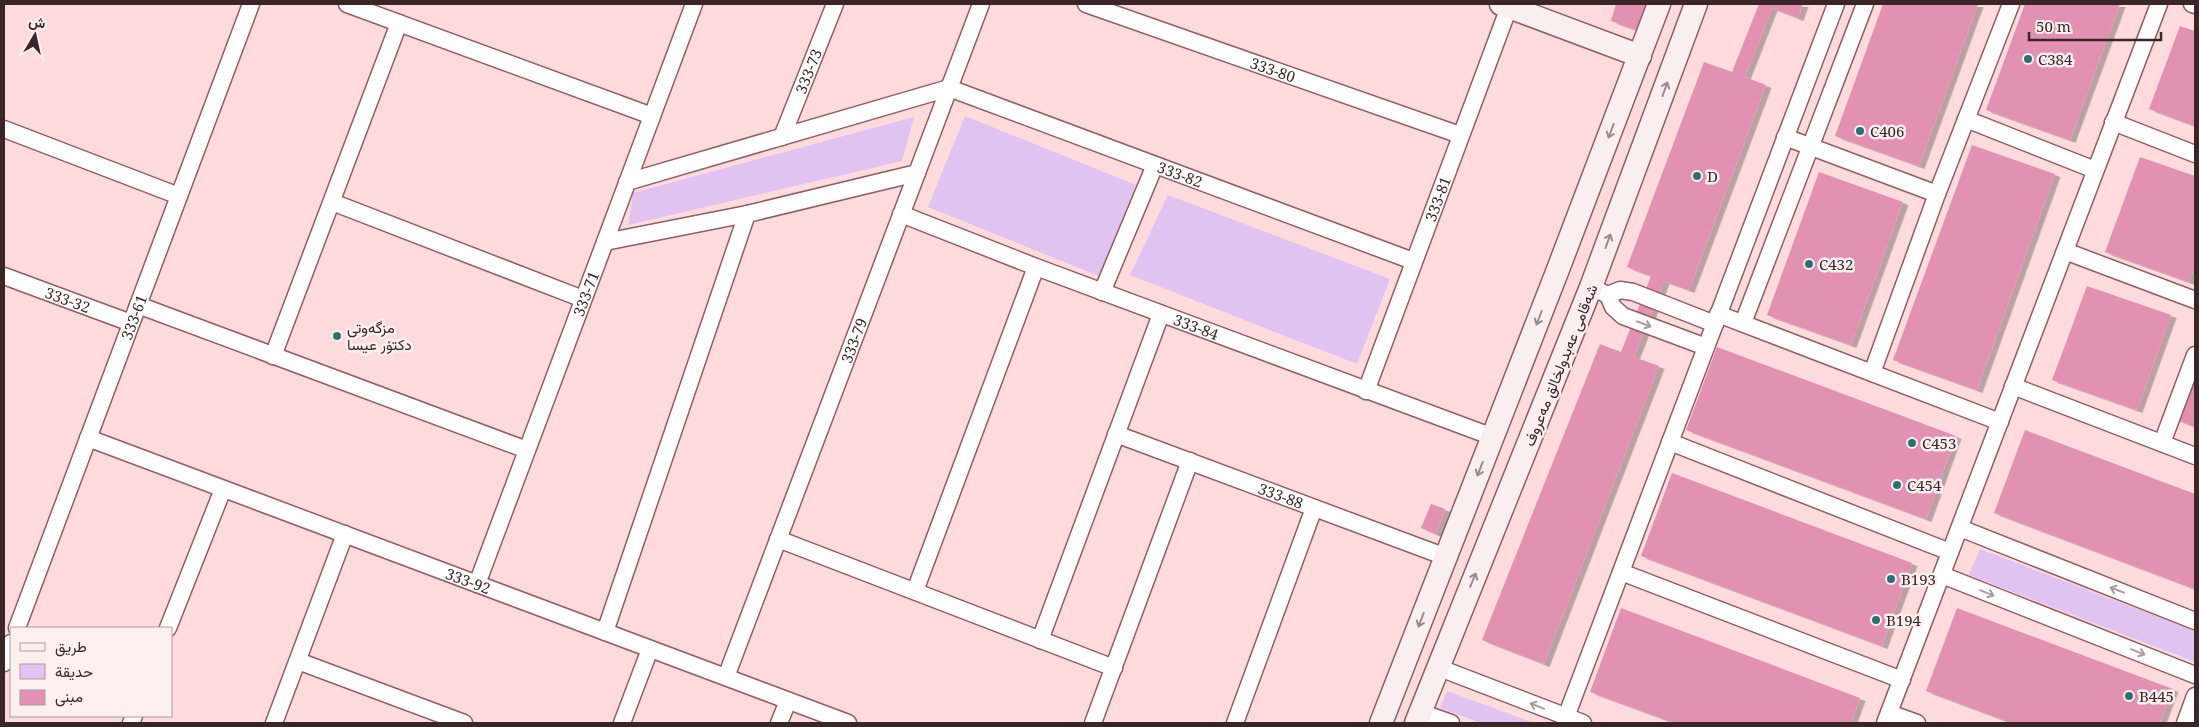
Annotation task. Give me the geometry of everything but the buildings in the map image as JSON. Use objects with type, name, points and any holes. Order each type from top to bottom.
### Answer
[{"type":"main road","points":[[1381,723],[1660,4]]},
{"type":"main road","name":"شەقامی عەبدولخالق مەعروف","points":[[1418,717],[1600,291],[1696,4]]},
{"type":"main road","points":[[1505,5],[1640,56]]},
{"type":"main road","points":[[1557,272],[1600,291]]},
{"type":"street","name":"333-61","points":[[17,627],[251,4]]},
{"type":"street","points":[[347,4],[652,116]]},
{"type":"street","name":"333-71","points":[[477,584],[694,4]]},
{"type":"street","name":"333-73","points":[[782,137],[835,4]]},
{"type":"street","name":"333-79","points":[[726,677],[980,4]]},
{"type":"street","name":"333-80","points":[[1086,4],[1460,135]]},
{"type":"street","points":[[1566,717],[1836,4]]},
{"type":"street","points":[[1743,323],[1865,4]]},
{"type":"street","points":[[1872,373],[1937,194],[2011,4]]},
{"type":"street","points":[[1917,723],[1887,718],[2158,4]]},
{"type":"street","name":"333-81","points":[[1366,391],[1460,135],[1505,5]]},
{"type":"street","points":[[274,356],[399,23]]},
{"type":"street","points":[[627,182],[948,88]]},
{"type":"street","name":"333-82","points":[[948,88],[1413,261]]},
{"type":"street","points":[[1966,119],[2095,170]]},
{"type":"street","points":[[2113,122],[2195,154]]},
{"type":"street","points":[[4,129],[179,196]]},
{"type":"street","points":[[1785,138],[1937,194]]},
{"type":"street","points":[[1102,292],[1155,165]]},
{"type":"street","points":[[605,242],[747,214],[917,173]]},
{"type":"street","points":[[332,202],[583,299]]},
{"type":"street","points":[[605,632],[747,214]]},
{"type":"street","name":"333-84","points":[[901,214],[1102,292],[1493,437]]},
{"type":"street","points":[[2065,250],[2195,300]]},
{"type":"street","points":[[915,592],[1036,267]]},
{"type":"street","name":"333-32","points":[[4,276],[131,323]]},
{"type":"street","points":[[1600,291],[1620,290],[1632,292],[1717,319],[1743,323],[2000,422]]},
{"type":"street","points":[[1600,291],[1613,308],[1623,316],[1706,347]]},
{"type":"street","points":[[138,305],[527,450]]},
{"type":"street","points":[[1040,640],[1162,314]]},
{"type":"street","points":[[2162,443],[2195,355]]},
{"type":"street","points":[[2014,386],[2195,456]]},
{"type":"street","name":"333-88","points":[[1116,434],[1446,557]]},
{"type":"street","name":"333-92","points":[[88,438],[848,723]]},
{"type":"street","points":[[1670,442],[1950,552]]},
{"type":"street","points":[[1093,723],[1190,461]]},
{"type":"street","points":[[168,627],[223,489]]},
{"type":"street","points":[[1235,723],[1314,508]]},
{"type":"street","points":[[1960,528],[2195,621]]},
{"type":"street","points":[[274,723],[345,534]]},
{"type":"street","points":[[778,539],[1114,668]]},
{"type":"street","points":[[1621,572],[1902,680]]},
{"type":"street","points":[[1942,575],[2195,675]]},
{"type":"street","points":[[4,663],[10,646]]},
{"type":"street","points":[[622,723],[650,649]]},
{"type":"street","points":[[298,661],[464,723]]},
{"type":"street","points":[[1438,667],[1583,723]]},
{"type":"street","points":[[2185,723],[2195,696]]},
{"type":"street","points":[[779,723],[788,701]]},
{"type":"street","points":[[1418,717],[1451,723]]},
{"type":"green space","points":[[965,116],[1136,185],[1099,276],[928,207]]},
{"type":"green space","points":[[914,117],[902,161],[628,225],[633,193]]},
{"type":"green space","points":[[1168,195],[1390,279],[1357,364],[1130,275]]},
{"type":"green space","points":[[1980,549],[2195,631],[2195,662],[1969,575]]},
{"type":"green space","points":[[1447,691],[1534,723],[1481,723],[1440,708]]},
{"type":"place","name":"C384","points":[[2028,59]]},
{"type":"place","name":"C406","points":[[1860,131]]},
{"type":"place","name":"D","points":[[1697,176]]},
{"type":"place","name":"C432","points":[[1809,264]]},
{"type":"place","name":"مزگەوتی دکتۆر عیسا","points":[[337,336]]},
{"type":"place","name":"C453","points":[[1912,443]]},
{"type":"place","name":"C454","points":[[1897,485]]},
{"type":"place","name":"B193","points":[[1891,579]]},
{"type":"place","name":"B194","points":[[1876,620]]},
{"type":"place","name":"B445","points":[[2129,696]]}]
